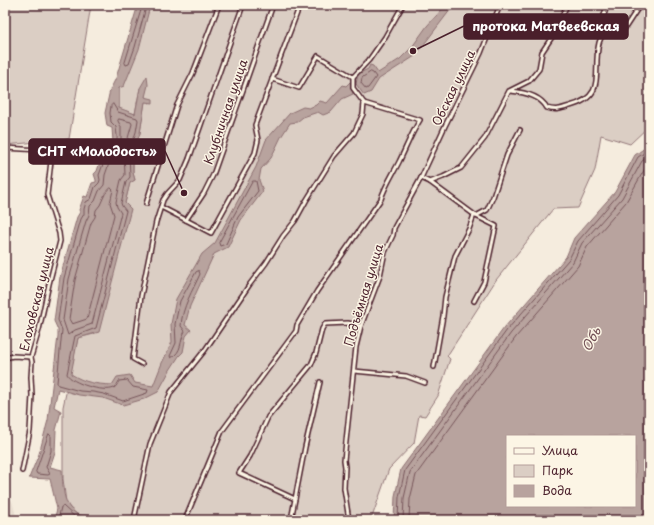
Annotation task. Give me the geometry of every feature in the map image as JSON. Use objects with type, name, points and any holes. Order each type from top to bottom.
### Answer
[{"type":"street","points":[[146,204],[177,105],[193,73],[219,5]]},
{"type":"street","points":[[142,364],[133,359],[141,296],[156,222],[166,194],[180,180],[189,159],[243,5]]},
{"type":"street","name":"Клубничная улица","points":[[186,220],[204,193],[213,175],[273,5]]},
{"type":"street","points":[[161,207],[211,233],[255,153],[258,140],[255,125],[283,54],[300,5]]},
{"type":"street","points":[[185,520],[222,431],[296,331],[297,325],[317,291],[381,199],[400,161],[412,132],[420,120],[364,103],[353,88],[353,77],[369,60],[404,5]]},
{"type":"street","name":"Обская улица","points":[[421,178],[481,53],[500,5]]},
{"type":"street","points":[[430,182],[443,178],[461,168],[485,138],[509,91],[529,81],[539,69],[542,52],[545,50],[554,34],[567,5]]},
{"type":"street","points":[[509,91],[520,92],[535,97],[544,102],[547,108],[555,110],[582,103],[591,97],[596,87],[599,43],[605,29],[602,22],[608,5]]},
{"type":"street","points":[[623,31],[640,5]]},
{"type":"street","points":[[272,79],[299,88],[318,56],[353,77]]},
{"type":"street","points":[[134,520],[150,444],[170,392],[205,350],[266,263],[283,236],[295,221],[306,200],[334,156],[354,133],[362,114],[364,103]]},
{"type":"street","points":[[434,367],[445,297],[455,256],[475,215],[487,210],[507,156],[520,130]]},
{"type":"street","name":"Елоховская улица","points":[[5,148],[40,150],[50,156],[51,160],[47,195],[60,241],[39,330],[31,357],[32,395],[30,431],[22,471]]},
{"type":"street","points":[[421,178],[430,182],[475,215],[496,226],[484,282],[474,301]]},
{"type":"street","name":"Подъёмная улица","points":[[349,520],[344,488],[344,460],[356,347],[380,276],[385,252],[393,235],[394,228],[421,178]]},
{"type":"street","points":[[295,499],[239,473],[250,456],[268,417],[310,365],[316,353],[322,329],[326,324],[348,323],[362,326]]},
{"type":"street","points":[[5,358],[12,356],[31,357]]},
{"type":"street","points":[[354,371],[406,376],[425,383]]},
{"type":"street","points":[[291,520],[305,447],[320,382]]},
{"type":"shaded area","points":[[5,493],[12,501],[17,520],[5,520]]},
{"type":"green space","points":[[5,5],[91,5],[69,139],[5,145]]},
{"type":"green space","points":[[147,5],[649,5],[649,126],[630,144],[601,135],[595,170],[578,208],[553,209],[496,280],[447,356],[450,359],[438,396],[425,416],[419,415],[414,443],[389,469],[371,520],[96,520],[96,516],[78,515],[66,502],[63,479],[63,407],[78,338],[94,334],[130,182],[135,180],[133,173],[133,153],[140,133],[145,101],[150,103],[140,88],[135,114],[119,109],[119,88],[149,10]]},
{"type":"water","points":[[135,5],[147,5],[149,10],[139,49],[124,86],[119,88],[119,108],[135,114],[140,88],[147,76],[148,85],[145,97],[153,99],[153,103],[145,102],[140,133],[133,153],[133,173],[135,180],[130,183],[125,203],[131,209],[99,332],[78,338],[71,374],[81,379],[112,385],[117,377],[130,375],[135,383],[153,386],[172,342],[171,324],[176,299],[202,254],[215,243],[256,167],[266,140],[290,113],[303,107],[309,108],[316,105],[320,101],[327,103],[343,85],[346,86],[350,82],[353,94],[342,99],[331,112],[323,115],[318,112],[303,117],[297,122],[290,123],[281,137],[271,158],[261,169],[259,180],[263,191],[241,220],[228,247],[214,254],[190,306],[185,325],[191,330],[186,336],[183,352],[170,370],[158,392],[144,399],[123,405],[103,398],[79,395],[58,389],[54,407],[61,411],[56,430],[55,452],[50,467],[62,470],[64,494],[68,506],[81,516],[96,516],[96,520],[54,520],[57,509],[50,479],[29,478],[39,454],[48,420],[58,336],[58,330],[54,321],[60,277],[84,196],[87,197],[92,183],[96,182],[94,174],[97,171],[106,144],[113,142],[112,128],[107,126],[105,113],[110,90],[116,78],[137,8]]},
{"type":"water","points":[[446,5],[454,5],[415,56],[379,79],[371,92],[364,95],[356,84],[358,74],[368,69],[370,65],[373,66],[378,73],[400,59],[412,47],[427,26]]},
{"type":"water","name":"Обь","points":[[649,145],[649,520],[394,520],[395,496],[401,469],[504,328],[566,257],[574,238],[615,192],[635,155]]},
{"type":"place","name":"протока Матвеевская","points":[[413,51]]},
{"type":"place","name":"СНТ «Молодость»","points":[[184,193]]}]
